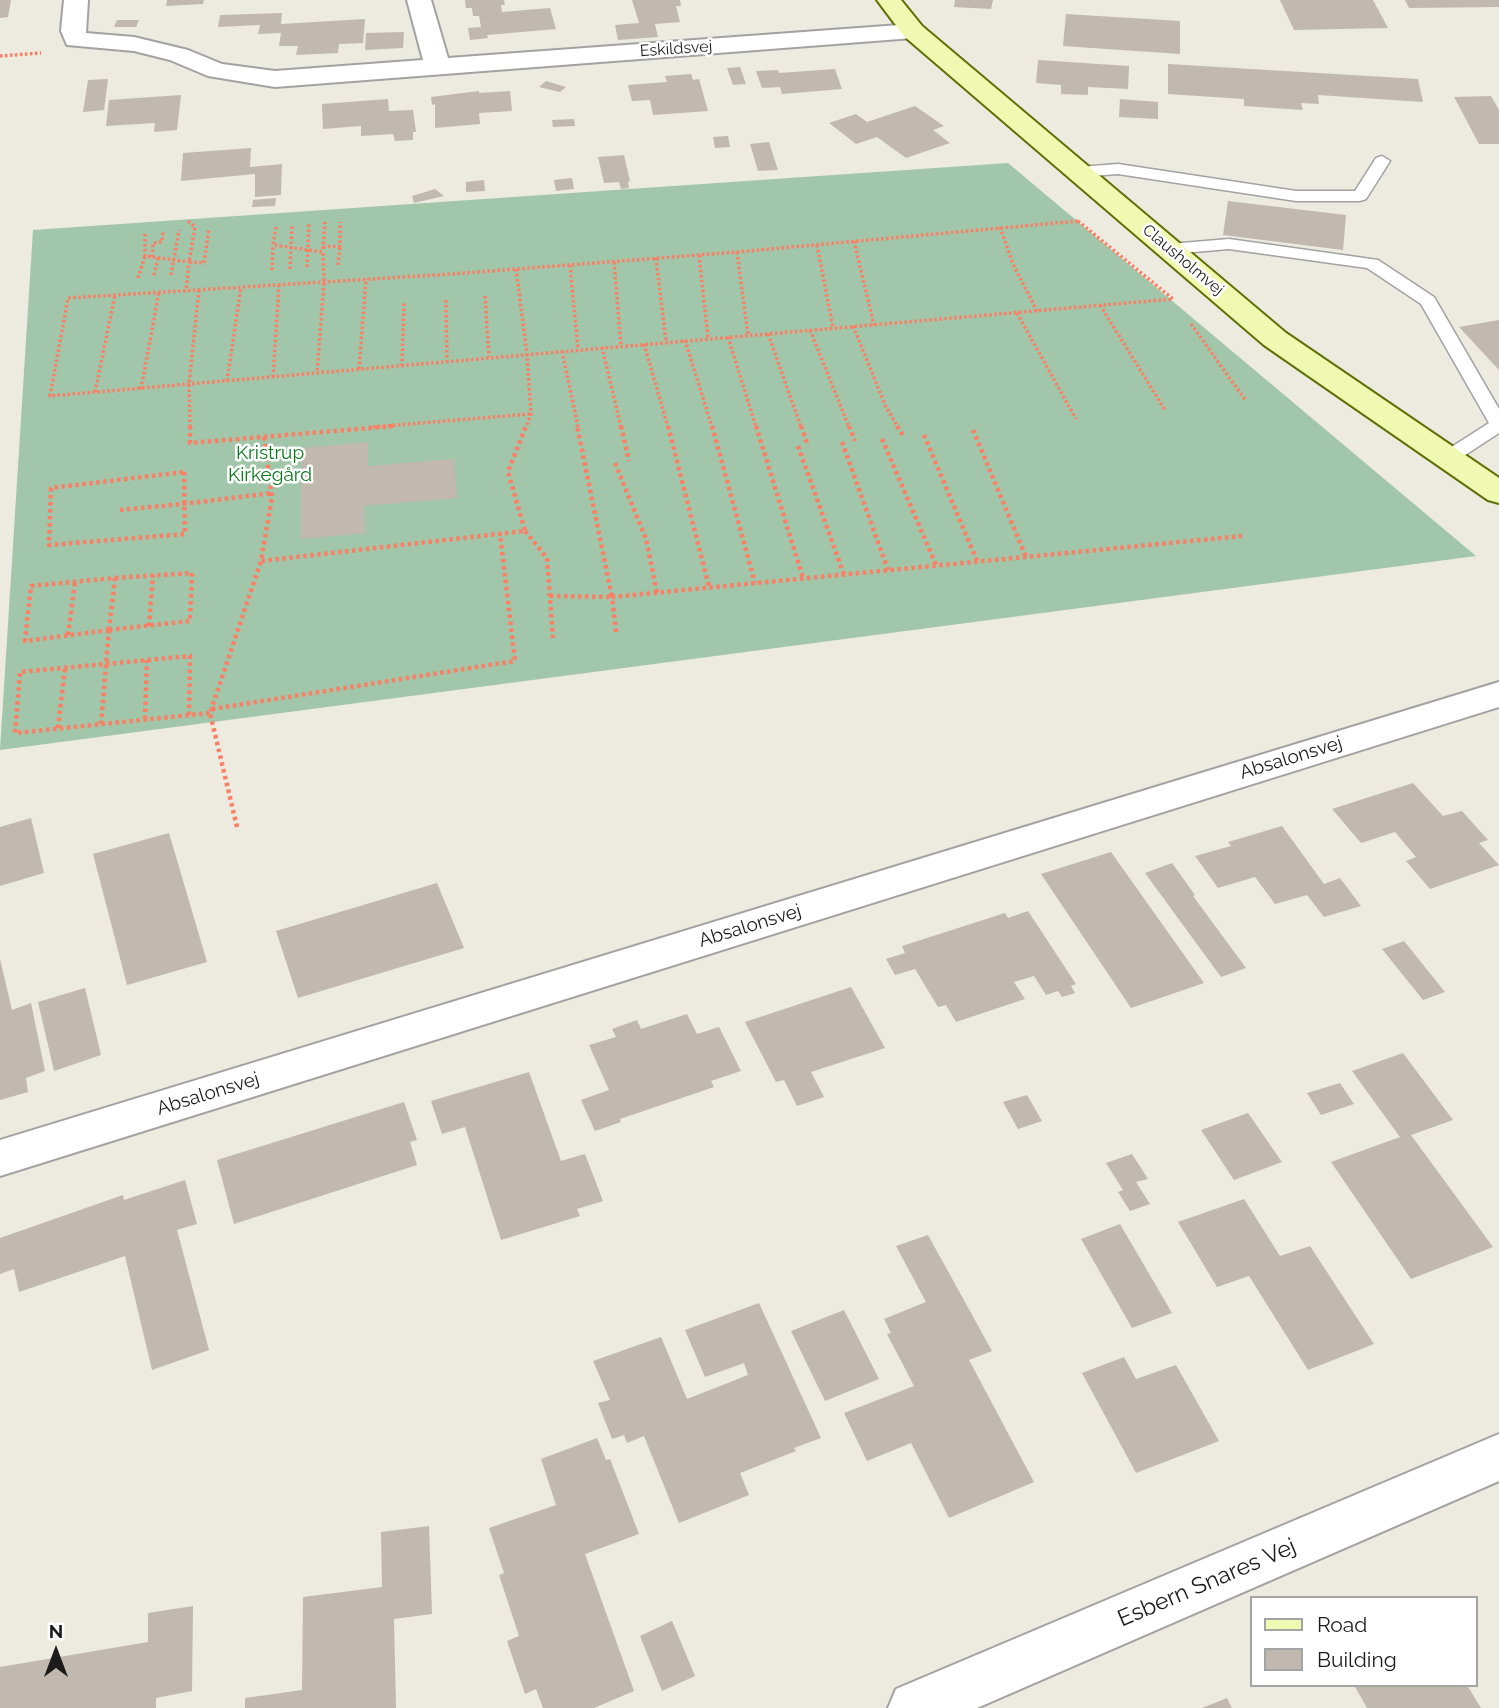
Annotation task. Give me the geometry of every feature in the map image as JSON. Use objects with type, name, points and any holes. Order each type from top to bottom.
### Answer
[{"type":"street","name":"Eskildsvej","points":[[76,0],[72,31],[76,40],[134,44],[179,55],[217,71],[275,79],[914,31]]},
{"type":"street","points":[[419,0],[438,68]]},
{"type":"street","name":"Clausholmvej","points":[[889,0],[914,31],[1275,339],[1499,493]]},
{"type":"street","name":"Absalonsvej","points":[[0,1158],[1499,694]]},
{"type":"street","name":"Esbern Snares Vej","points":[[915,1708],[1499,1457]]},
{"type":"lane","points":[[1079,172],[1118,169],[1296,196],[1360,196],[1382,161]]},
{"type":"lane","points":[[1170,249],[1229,244],[1371,264],[1428,301],[1499,425],[1446,459]]},
{"type":"path","points":[[186,291],[195,227],[188,221]]},
{"type":"path","points":[[1078,221],[1173,299],[50,396],[68,298],[516,269],[854,242],[1078,221]]},
{"type":"path","points":[[317,373],[324,282],[325,222]]},
{"type":"path","points":[[338,265],[340,222]]},
{"type":"path","points":[[307,267],[309,223]]},
{"type":"path","points":[[290,269],[292,225]]},
{"type":"path","points":[[272,270],[276,227]]},
{"type":"path","points":[[1000,227],[1013,264],[1037,311]]},
{"type":"path","points":[[145,256],[204,263],[209,228]]},
{"type":"path","points":[[172,275],[178,230]]},
{"type":"path","points":[[152,257],[153,243],[162,243],[163,232]]},
{"type":"path","points":[[138,278],[145,256],[145,234]]},
{"type":"path","points":[[854,242],[874,325]]},
{"type":"path","points":[[273,245],[323,250],[340,246]]},
{"type":"path","points":[[817,245],[832,328]]},
{"type":"path","points":[[737,252],[748,335]]},
{"type":"path","points":[[699,255],[708,338]]},
{"type":"path","points":[[154,275],[158,258]]},
{"type":"path","points":[[656,258],[666,342]]},
{"type":"path","points":[[614,261],[621,345]]},
{"type":"path","points":[[570,265],[578,349]]},
{"type":"path","points":[[516,269],[527,354],[531,414],[508,472],[525,531],[547,558],[553,638]]},
{"type":"path","points":[[359,369],[366,279]]},
{"type":"path","points":[[273,377],[279,285]]},
{"type":"path","points":[[227,381],[241,287]]},
{"type":"path","points":[[199,290],[189,384],[190,443],[531,414]]},
{"type":"path","points":[[141,389],[159,292]]},
{"type":"path","points":[[95,393],[115,295]]},
{"type":"path","points":[[485,296],[489,357]]},
{"type":"path","points":[[446,300],[447,361]]},
{"type":"path","points":[[1160,300],[1171,307]]},
{"type":"path","points":[[402,366],[404,303]]},
{"type":"path","points":[[1100,305],[1165,410]]},
{"type":"path","points":[[1017,313],[1076,419]]},
{"type":"path","points":[[1189,323],[1205,340],[1246,401]]},
{"type":"path","points":[[853,327],[886,407],[904,437]]},
{"type":"path","points":[[810,330],[855,441]]},
{"type":"path","points":[[768,334],[808,446]]},
{"type":"path","points":[[728,337],[803,578]]},
{"type":"path","points":[[685,340],[755,583]]},
{"type":"path","points":[[644,344],[677,457],[709,587]]},
{"type":"path","points":[[602,347],[629,461]]},
{"type":"path","points":[[562,351],[612,597],[616,632]]},
{"type":"path","points":[[973,430],[1026,557]]},
{"type":"path","points":[[925,435],[977,561]]},
{"type":"path","points":[[237,827],[211,711],[261,561],[272,493],[264,437]]},
{"type":"path","points":[[882,439],[936,565]]},
{"type":"path","points":[[842,442],[888,570]]},
{"type":"path","points":[[798,446],[844,575]]},
{"type":"path","points":[[615,463],[646,539],[657,593]]},
{"type":"path","points":[[184,472],[183,504],[185,534],[49,545],[51,488],[184,472]]},
{"type":"path","points":[[120,510],[272,493]]},
{"type":"path","points":[[261,561],[525,531]]},
{"type":"path","points":[[189,715],[190,656],[20,672],[15,733],[189,715],[515,661],[500,534]]},
{"type":"path","points":[[550,596],[612,597],[1242,536]]},
{"type":"path","points":[[192,572],[190,621],[25,641],[31,586],[115,578],[192,572]]},
{"type":"path","points":[[149,626],[153,575]]},
{"type":"path","points":[[101,724],[115,578]]},
{"type":"path","points":[[68,635],[75,582]]},
{"type":"path","points":[[145,719],[147,660]]},
{"type":"path","points":[[58,728],[65,668]]},
{"type":"green space","name":"Kristrup Kirkegård","points":[[1008,163],[1476,556],[0,750],[33,230]]},
{"type":"building","points":[[0,0],[11,0],[8,17],[0,18]]},
{"type":"building","points":[[167,0],[204,0],[203,4],[166,6]]},
{"type":"building","points":[[465,0],[504,0],[505,5],[501,5],[502,12],[550,8],[556,29],[487,35],[488,38],[470,40],[468,28],[481,27],[479,16],[473,16],[472,8],[466,8]]},
{"type":"building","points":[[632,0],[680,0],[681,6],[676,6],[680,22],[655,24],[658,37],[618,40],[615,25],[639,23]]},
{"type":"building","points":[[955,0],[993,0],[991,9],[954,7]]},
{"type":"building","points":[[1280,0],[1373,0],[1388,28],[1294,30]]},
{"type":"building","points":[[1405,0],[1499,0],[1499,7],[1409,8]]},
{"type":"building","points":[[282,13],[281,24],[365,19],[363,43],[339,44],[338,53],[296,55],[298,46],[279,46],[281,33],[258,34],[260,25],[218,27],[220,15]]},
{"type":"building","points":[[1066,14],[1180,21],[1180,54],[1063,46]]},
{"type":"building","points":[[117,20],[139,20],[136,27],[114,27]]},
{"type":"building","points":[[404,32],[403,48],[365,50],[366,33]]},
{"type":"building","points":[[1038,60],[1129,66],[1128,89],[1088,87],[1088,95],[1061,94],[1061,85],[1036,83]]},
{"type":"building","points":[[1168,64],[1418,79],[1423,102],[1318,95],[1319,104],[1301,103],[1303,110],[1244,106],[1244,99],[1168,94]]},
{"type":"building","points":[[740,67],[746,84],[733,85],[727,68]]},
{"type":"building","points":[[835,69],[842,89],[782,94],[780,87],[762,88],[756,71],[778,70],[779,73]]},
{"type":"building","points":[[691,74],[693,80],[699,79],[708,111],[653,115],[650,100],[632,101],[628,85],[667,82],[665,76]]},
{"type":"building","points":[[108,79],[104,110],[83,112],[88,80]]},
{"type":"building","points":[[546,81],[566,87],[560,92],[539,87]]},
{"type":"building","points":[[479,91],[510,91],[512,111],[479,113],[480,124],[435,128],[435,104],[432,105],[431,97]]},
{"type":"building","points":[[181,95],[177,130],[154,132],[155,123],[106,126],[109,100]]},
{"type":"building","points":[[1491,96],[1499,110],[1499,144],[1479,144],[1454,97]]},
{"type":"building","points":[[388,99],[389,111],[413,110],[416,132],[413,132],[413,140],[395,141],[393,134],[361,136],[361,126],[323,129],[322,104]]},
{"type":"building","points":[[1120,99],[1158,102],[1158,119],[1119,117]]},
{"type":"building","points":[[915,106],[944,126],[933,130],[950,143],[906,158],[877,137],[856,144],[829,123],[856,114],[867,122]]},
{"type":"building","points":[[574,119],[575,126],[553,127],[552,120]]},
{"type":"building","points":[[728,136],[730,147],[715,148],[713,137]]},
{"type":"building","points":[[769,142],[778,170],[758,171],[750,144]]},
{"type":"building","points":[[251,148],[250,167],[282,164],[281,195],[255,197],[255,174],[181,181],[183,153]]},
{"type":"building","points":[[624,155],[629,188],[621,189],[619,182],[604,183],[598,157]]},
{"type":"building","points":[[572,178],[574,189],[556,191],[554,180]]},
{"type":"building","points":[[484,180],[485,191],[466,192],[466,182]]},
{"type":"building","points":[[435,189],[444,196],[414,203],[412,196]]},
{"type":"building","points":[[276,198],[275,206],[252,207],[253,200]]},
{"type":"building","points":[[1228,201],[1346,215],[1343,250],[1223,235]]},
{"type":"building","points":[[1499,320],[1499,370],[1459,327]]},
{"type":"building","points":[[368,442],[368,466],[454,459],[457,498],[364,506],[365,533],[301,539],[301,448]]},
{"type":"building","points":[[1413,783],[1443,816],[1462,811],[1488,840],[1479,843],[1499,865],[1430,889],[1406,861],[1416,857],[1395,832],[1361,843],[1332,809]]},
{"type":"building","points":[[31,818],[44,873],[0,886],[0,827]]},
{"type":"building","points":[[1282,826],[1324,884],[1340,878],[1361,906],[1324,917],[1307,895],[1275,904],[1255,877],[1218,888],[1195,856],[1231,846],[1228,842]]},
{"type":"building","points":[[169,833],[207,962],[127,985],[93,854]]},
{"type":"building","points":[[1111,852],[1204,983],[1131,1008],[1041,874]]},
{"type":"building","points":[[1172,863],[1246,968],[1221,977],[1145,873]]},
{"type":"building","points":[[437,883],[464,948],[298,998],[276,931]]},
{"type":"building","points":[[1028,911],[1076,984],[1071,986],[1075,993],[1062,997],[1058,991],[1046,995],[1034,976],[1014,982],[1025,999],[956,1022],[946,1005],[938,1007],[915,969],[895,975],[886,959],[905,953],[902,946],[1005,913],[1008,918]]},
{"type":"building","points":[[1404,941],[1445,992],[1423,1000],[1382,949]]},
{"type":"building","points":[[0,959],[12,1010],[31,1003],[45,1071],[26,1078],[28,1092],[0,1100]]},
{"type":"building","points":[[851,987],[885,1048],[811,1072],[824,1097],[797,1106],[784,1080],[776,1082],[745,1022]]},
{"type":"building","points":[[85,988],[101,1055],[54,1071],[38,1002]]},
{"type":"building","points":[[687,1014],[697,1034],[719,1027],[741,1071],[711,1081],[714,1087],[620,1119],[621,1122],[595,1131],[581,1100],[609,1090],[589,1045],[616,1037],[612,1029],[637,1020],[641,1029]]},
{"type":"building","points":[[1403,1053],[1453,1120],[1411,1135],[1493,1247],[1411,1279],[1331,1162],[1400,1137],[1352,1071]]},
{"type":"building","points":[[529,1072],[561,1161],[585,1154],[603,1201],[577,1209],[580,1216],[501,1240],[465,1127],[442,1134],[431,1101]]},
{"type":"building","points":[[1340,1083],[1354,1104],[1321,1115],[1307,1093]]},
{"type":"building","points":[[1027,1095],[1042,1121],[1018,1129],[1003,1102]]},
{"type":"building","points":[[404,1102],[417,1140],[410,1142],[417,1165],[234,1224],[217,1160]]},
{"type":"building","points":[[1248,1113],[1282,1162],[1234,1180],[1201,1130]]},
{"type":"building","points":[[1132,1154],[1148,1179],[1136,1182],[1150,1204],[1130,1211],[1118,1192],[1123,1190],[1106,1163]]},
{"type":"building","points":[[185,1180],[197,1224],[177,1230],[209,1350],[152,1370],[125,1256],[19,1292],[14,1269],[0,1274],[0,1238],[123,1195],[124,1200]]},
{"type":"building","points":[[1244,1199],[1280,1256],[1310,1246],[1374,1344],[1308,1370],[1249,1276],[1217,1287],[1178,1222]]},
{"type":"building","points":[[1120,1224],[1172,1313],[1132,1328],[1081,1239]]},
{"type":"building","points":[[928,1235],[992,1351],[969,1360],[1034,1482],[949,1518],[911,1443],[867,1461],[844,1413],[914,1386],[887,1334],[891,1333],[884,1319],[926,1302],[896,1246]]},
{"type":"building","points":[[759,1303],[821,1438],[740,1473],[749,1495],[679,1523],[644,1436],[627,1443],[624,1435],[612,1439],[598,1403],[610,1400],[593,1361],[661,1337],[687,1399],[748,1375],[744,1363],[705,1377],[685,1330]]},
{"type":"building","points":[[844,1310],[879,1379],[825,1401],[791,1331]]},
{"type":"building","points":[[1124,1357],[1136,1379],[1176,1365],[1219,1441],[1136,1473],[1082,1373]]},
{"type":"building","points":[[597,1438],[606,1460],[610,1459],[639,1534],[585,1554],[634,1691],[594,1708],[543,1708],[536,1689],[525,1694],[507,1641],[519,1636],[499,1575],[504,1573],[489,1528],[556,1505],[541,1459]]},
{"type":"building","points":[[429,1526],[432,1614],[394,1619],[396,1708],[245,1708],[245,1698],[302,1690],[303,1597],[382,1587],[381,1532]]},
{"type":"building","points":[[193,1606],[192,1691],[156,1698],[156,1708],[0,1708],[0,1667],[148,1642],[148,1613]]},
{"type":"building","points":[[672,1621],[695,1676],[662,1691],[640,1636]]},
{"type":"building","points":[[1355,1687],[1468,1687],[1481,1708],[1367,1708]]},
{"type":"building","points":[[1227,1698],[1232,1708],[1202,1708]]}]
